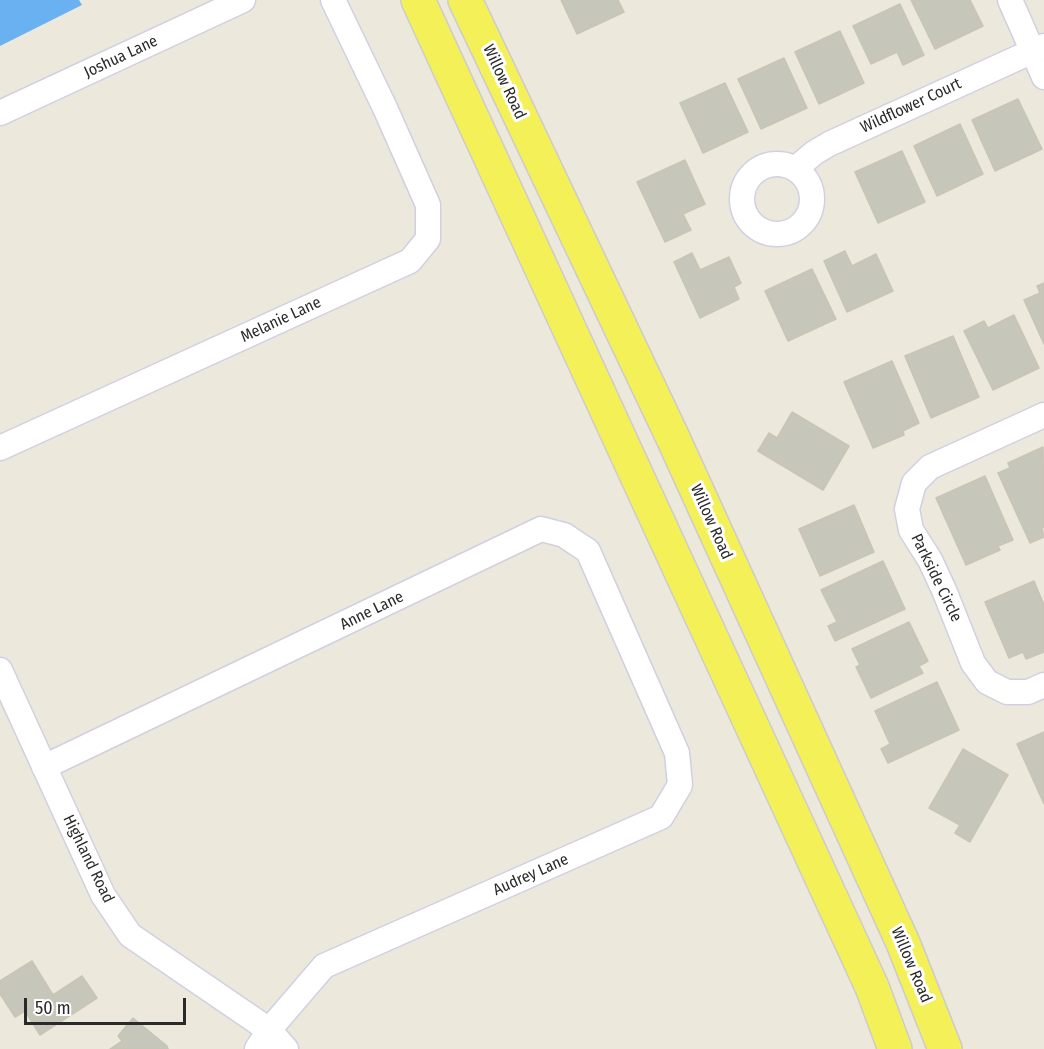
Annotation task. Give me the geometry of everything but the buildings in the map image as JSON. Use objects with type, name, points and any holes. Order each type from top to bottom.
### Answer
[{"type":"main road","points":[[418,0],[872,987],[895,1049]]},
{"type":"main road","name":"Willow Road","points":[[465,0],[673,438],[903,943],[945,1049]]},
{"type":"street","name":"Joshua Lane","points":[[0,113],[243,0]]},
{"type":"street","name":"Melanie Lane","points":[[0,448],[410,261],[428,238],[428,205],[333,0]]},
{"type":"street","points":[[1010,0],[1038,48],[1044,77]]},
{"type":"street","name":"Wildflower Court","points":[[795,169],[829,144],[1038,48]]},
{"type":"street","name":"Parkside Circle","points":[[1044,415],[930,467],[914,483],[907,508],[911,530],[930,560],[944,590],[973,663],[987,682],[1007,692],[1028,692],[1044,685]]},
{"type":"street","name":"Anne Lane","points":[[44,767],[541,529],[564,535],[588,551],[638,662]]},
{"type":"street","name":"Audrey Lane","points":[[263,1040],[324,966],[661,817],[680,785],[677,753],[638,662]]},
{"type":"street","name":"Highland Road","points":[[0,670],[102,895],[130,935],[263,1040],[286,1049]]},
{"type":"water","points":[[0,0],[79,0],[82,5],[0,46]]}]
